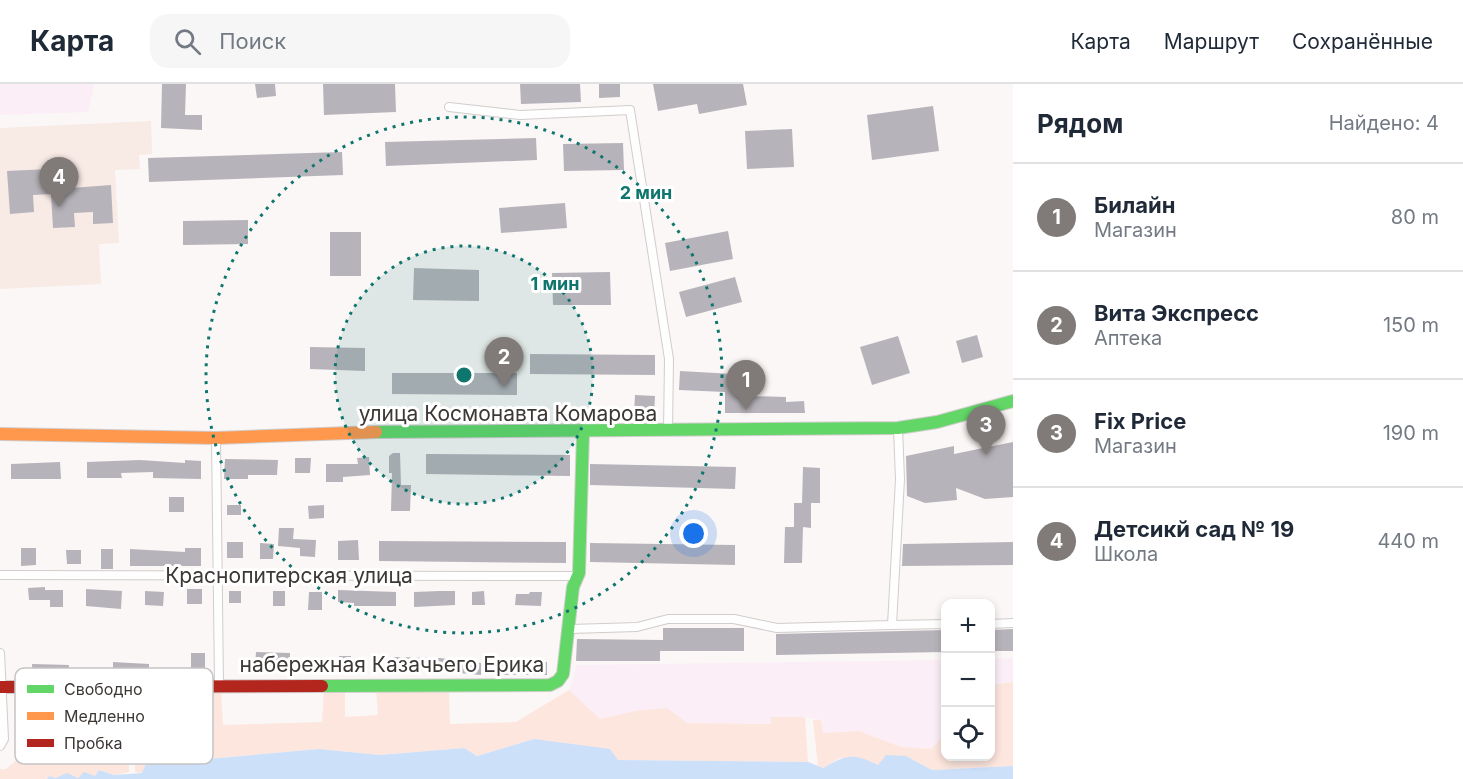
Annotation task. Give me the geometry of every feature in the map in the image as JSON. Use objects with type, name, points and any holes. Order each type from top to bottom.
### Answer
[{"type":"main road","name":"улица Космонавта Комарова","points":[[0,434],[216,438],[376,432],[898,428],[937,422],[1013,401]]},
{"type":"main road","points":[[570,629],[572,596],[578,576],[583,432]]},
{"type":"main road","name":"набережная Казачьего Ерика","points":[[213,684],[550,685],[558,681],[563,674],[570,629]]},
{"type":"street","points":[[449,107],[520,115],[630,110],[669,359],[668,431]]},
{"type":"street","points":[[892,625],[900,479],[898,428]]},
{"type":"street","points":[[216,438],[219,684]]},
{"type":"street","name":"Краснопитерская улица","points":[[0,575],[578,576]]},
{"type":"street","points":[[570,629],[637,627],[668,619],[734,619],[777,628],[941,624]]},
{"type":"street","points":[[995,624],[1013,623]]},
{"type":"street","points":[[0,653],[4,739],[0,746]]},
{"type":"shaded area","points":[[0,84],[94,84],[88,112],[0,115]]},
{"type":"shaded area","points":[[151,121],[152,154],[139,155],[140,169],[115,170],[119,243],[99,244],[101,284],[0,289],[0,128]]},
{"type":"shaded area","points":[[1013,658],[1013,682],[995,684],[995,659]]},
{"type":"shaded area","points":[[941,660],[941,738],[931,749],[901,747],[859,731],[823,733],[821,720],[805,717],[770,718],[771,724],[687,723],[635,711],[600,719],[569,690],[577,665]]},
{"type":"shaded area","points":[[1013,682],[1013,766],[932,770],[906,756],[879,765],[840,758],[823,768],[818,766],[813,720],[821,720],[823,733],[859,731],[901,747],[931,749],[941,738],[941,761],[995,761],[995,684]]},
{"type":"shaded area","points":[[324,689],[345,690],[345,717],[378,715],[376,689],[449,691],[450,724],[516,722],[569,690],[600,719],[635,711],[667,708],[687,723],[771,724],[770,717],[805,717],[808,762],[618,760],[534,739],[477,756],[464,748],[380,755],[319,749],[213,759],[213,691],[221,691],[223,725],[322,722]]},
{"type":"shaded area","points":[[15,761],[15,764],[129,764],[129,772],[114,775],[99,770],[95,776],[56,779],[49,776],[47,779],[0,779],[0,769],[6,769]]},
{"type":"shaded area","points":[[135,764],[169,764],[143,773],[135,772]]},
{"type":"water","points":[[534,739],[610,749],[618,760],[808,762],[823,768],[850,757],[862,758],[878,765],[886,755],[906,756],[932,770],[1013,766],[1013,779],[47,779],[49,776],[56,778],[67,773],[78,778],[84,772],[95,776],[99,770],[114,775],[142,773],[146,764],[213,764],[213,759],[319,749],[380,755],[464,748],[477,756]]},
{"type":"building","points":[[162,84],[186,84],[185,115],[202,115],[202,130],[161,128]]},
{"type":"building","points":[[255,84],[275,84],[276,96],[257,98]]},
{"type":"building","points":[[323,84],[395,84],[396,112],[324,115]]},
{"type":"building","points":[[520,84],[580,84],[581,102],[521,104]]},
{"type":"building","points":[[599,84],[620,84],[620,97],[599,98]]},
{"type":"building","points":[[653,84],[743,84],[747,105],[699,114],[697,104],[658,111]]},
{"type":"building","points":[[933,106],[939,151],[872,160],[867,115]]},
{"type":"building","points":[[792,129],[794,167],[747,169],[745,131]]},
{"type":"building","points":[[536,138],[537,160],[386,166],[385,142]]},
{"type":"building","points":[[623,143],[624,170],[564,171],[563,144]]},
{"type":"building","points":[[342,152],[343,175],[149,182],[148,158]]},
{"type":"building","points":[[70,168],[71,188],[111,185],[113,223],[93,224],[93,212],[74,213],[75,227],[53,228],[51,194],[33,195],[34,212],[10,214],[7,171]]},
{"type":"building","points":[[565,203],[567,228],[501,233],[499,208]]},
{"type":"building","points":[[248,220],[248,244],[183,245],[183,221]]},
{"type":"building","points":[[728,231],[733,259],[670,271],[665,243]]},
{"type":"building","points":[[330,232],[361,232],[361,276],[330,276]]},
{"type":"building","points":[[414,268],[479,270],[479,301],[413,300]]},
{"type":"building","points":[[610,272],[611,305],[553,305],[552,273]]},
{"type":"building","points":[[735,277],[742,302],[686,317],[679,292]]},
{"type":"building","points":[[977,335],[983,357],[962,363],[956,341]]},
{"type":"building","points":[[898,336],[910,373],[872,385],[860,347]]},
{"type":"building","points":[[310,347],[365,348],[365,371],[310,369]]},
{"type":"building","points":[[530,354],[655,355],[655,375],[530,374]]},
{"type":"building","points":[[680,371],[751,375],[750,396],[786,397],[786,402],[804,401],[805,413],[725,413],[725,392],[679,390]]},
{"type":"building","points":[[392,373],[517,373],[517,395],[392,394]]},
{"type":"building","points":[[635,395],[655,396],[654,416],[634,415]]},
{"type":"building","points":[[1013,442],[1013,497],[985,499],[956,488],[957,500],[925,503],[907,496],[906,456],[954,446],[954,454]]},
{"type":"building","points":[[393,453],[400,453],[401,485],[411,485],[410,511],[391,511],[392,473],[389,473],[389,456]]},
{"type":"building","points":[[426,454],[570,455],[570,476],[426,474]]},
{"type":"building","points":[[369,457],[370,475],[343,477],[343,482],[326,482],[326,464],[358,464],[357,458]]},
{"type":"building","points":[[295,458],[311,458],[310,473],[295,473]]},
{"type":"building","points":[[225,459],[278,460],[277,475],[248,475],[248,479],[224,479]]},
{"type":"building","points":[[140,460],[185,463],[185,460],[201,461],[201,479],[153,478],[153,472],[121,473],[122,478],[87,478],[87,462]]},
{"type":"building","points":[[60,462],[61,479],[11,479],[11,464]]},
{"type":"building","points":[[590,464],[736,467],[735,489],[590,485]]},
{"type":"building","points":[[803,467],[820,468],[820,503],[811,503],[811,528],[803,527],[802,563],[784,563],[785,527],[794,527],[794,503],[802,503]]},
{"type":"building","points":[[169,497],[184,497],[184,512],[169,512]]},
{"type":"building","points":[[227,505],[241,505],[241,515],[227,515]]},
{"type":"building","points":[[324,505],[324,518],[309,519],[308,506]]},
{"type":"building","points":[[279,528],[294,528],[293,539],[316,540],[315,557],[300,556],[300,548],[278,546]]},
{"type":"building","points":[[358,540],[359,560],[338,560],[338,541]]},
{"type":"building","points":[[379,541],[566,542],[566,563],[379,561]]},
{"type":"building","points":[[227,542],[243,542],[243,558],[227,558]]},
{"type":"building","points":[[1013,542],[1013,565],[902,566],[903,544]]},
{"type":"building","points":[[260,543],[274,544],[273,559],[260,559]]},
{"type":"building","points":[[590,543],[735,545],[735,565],[590,562]]},
{"type":"building","points":[[21,548],[36,548],[36,565],[21,566]]},
{"type":"building","points":[[185,548],[201,548],[201,566],[130,566],[130,549],[185,552]]},
{"type":"building","points":[[101,549],[113,549],[113,569],[101,569]]},
{"type":"building","points":[[66,550],[81,550],[81,564],[67,564]]},
{"type":"building","points":[[45,587],[45,590],[63,590],[63,607],[50,607],[50,600],[29,600],[28,588]]},
{"type":"building","points":[[86,589],[122,591],[121,609],[86,606]]},
{"type":"building","points":[[187,589],[202,589],[202,604],[187,604]]},
{"type":"building","points":[[338,590],[396,592],[396,606],[354,606],[354,603],[338,602]]},
{"type":"building","points":[[145,591],[164,592],[163,606],[145,605]]},
{"type":"building","points":[[229,591],[241,591],[241,603],[229,603]]},
{"type":"building","points":[[273,591],[285,591],[285,606],[273,606]]},
{"type":"building","points":[[455,591],[455,605],[414,607],[414,592]]},
{"type":"building","points":[[484,591],[485,605],[472,605],[472,592]]},
{"type":"building","points":[[309,592],[322,592],[322,610],[308,610]]},
{"type":"building","points":[[530,592],[542,592],[541,606],[515,605],[516,594],[529,594]]},
{"type":"building","points":[[663,628],[744,628],[744,651],[660,651],[660,661],[576,661],[577,639],[663,640]]},
{"type":"building","points":[[1013,629],[1013,651],[995,651],[995,630]]},
{"type":"building","points":[[941,630],[941,652],[776,655],[776,634]]},
{"type":"building","points":[[256,652],[290,653],[290,666],[255,666]]},
{"type":"building","points":[[191,653],[205,653],[205,668],[191,668]]},
{"type":"building","points":[[339,656],[351,656],[351,660],[365,660],[365,673],[338,674]]},
{"type":"building","points":[[393,657],[440,658],[481,663],[481,675],[425,670],[393,672]]},
{"type":"building","points":[[113,662],[149,664],[149,668],[113,668]]},
{"type":"building","points":[[500,662],[547,662],[547,675],[500,675]]},
{"type":"building","points":[[32,664],[69,665],[69,668],[32,668]]},
{"type":"traffic: fast","points":[[376,432],[898,428],[937,422],[1013,401]]},
{"type":"traffic: fast","points":[[322,686],[550,685],[558,681],[563,674],[573,587],[579,573],[583,432]]},
{"type":"traffic: slow","points":[[0,434],[216,438],[376,432]]},
{"type":"traffic: jam","points":[[213,686],[322,686]]},
{"type":"traffic: jam","points":[[0,687],[15,687]]},
{"type":"place","name":"Детсикй сад № 19","points":[[59,207]]},
{"type":"place","name":"Вита Экспресс","points":[[504,387]]},
{"type":"place","name":"Билайн","points":[[746,410]]},
{"type":"place","name":"Fix Price","points":[[986,455]]}]
